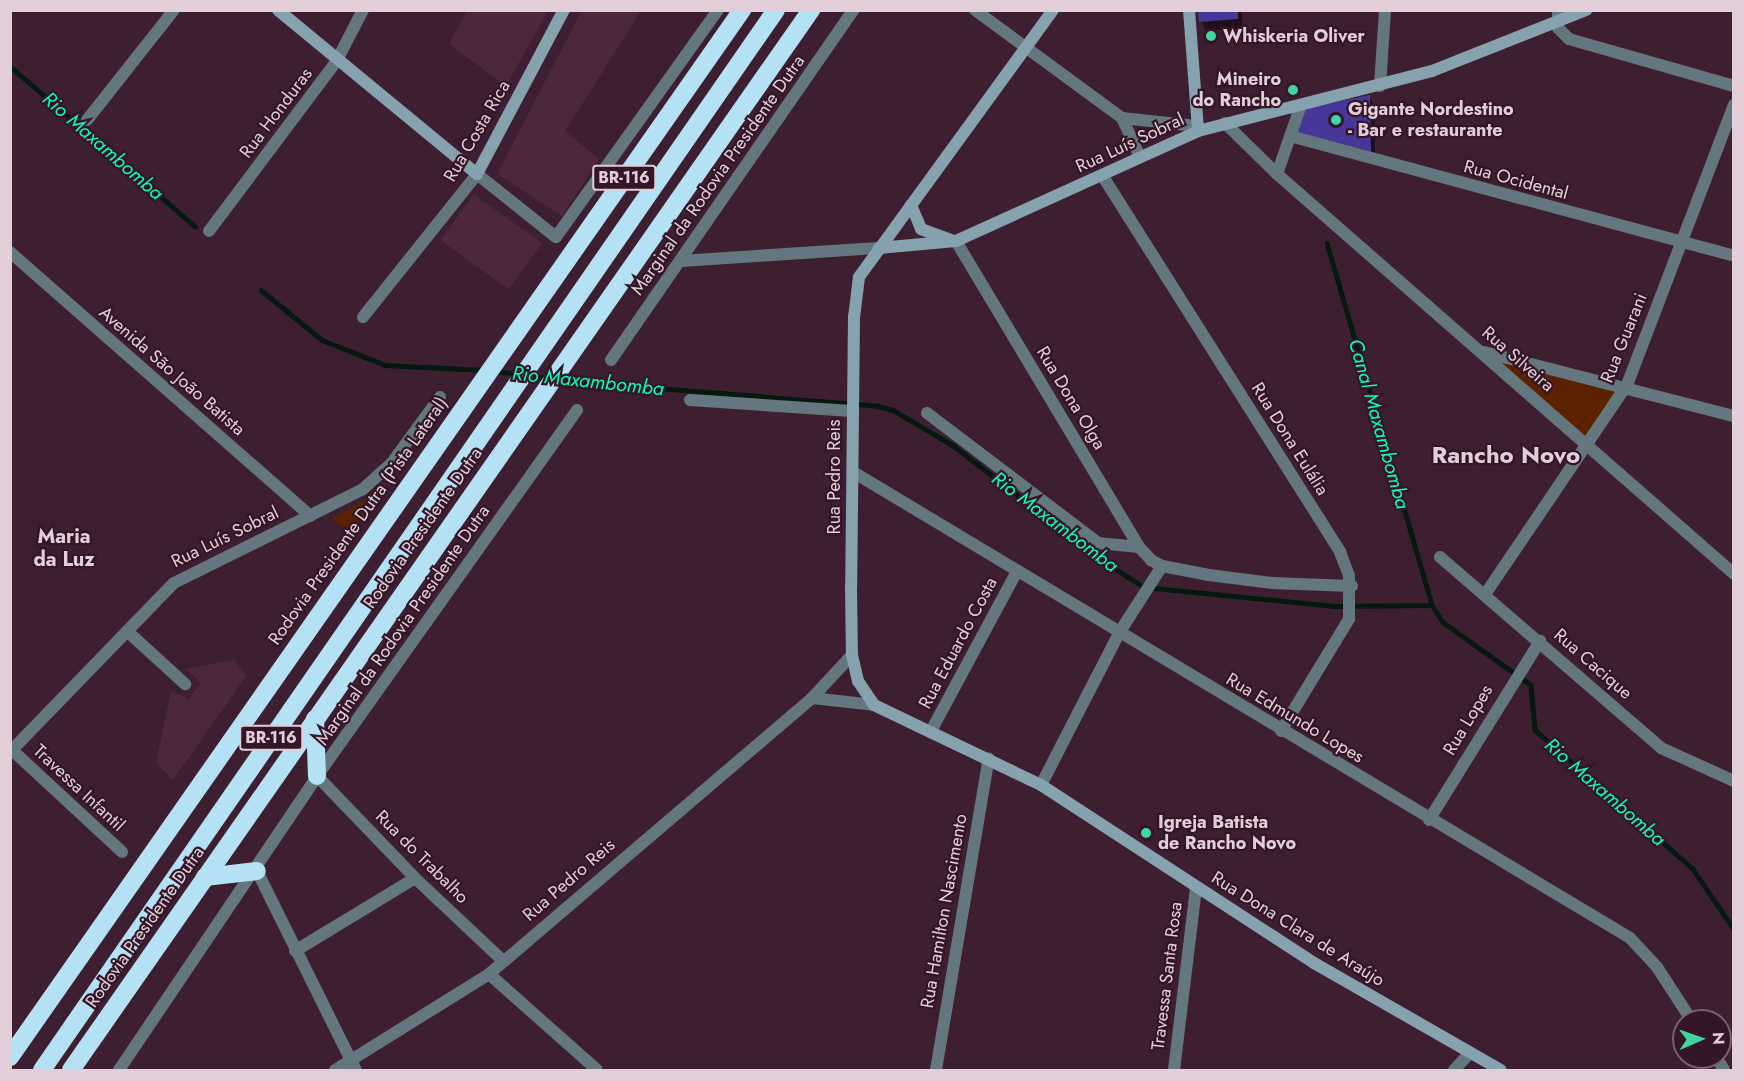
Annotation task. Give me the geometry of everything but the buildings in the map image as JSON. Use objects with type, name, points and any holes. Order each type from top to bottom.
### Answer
[{"type":"highway","name":"Rodovia Presidente Dutra (Pista Lateral)","points":[[10,1057],[742,10]]},
{"type":"highway","name":"Rodovia Presidente Dutra","points":[[42,1071],[776,10]]},
{"type":"highway","name":"Rodovia Presidente Dutra","points":[[70,1071],[811,10]]},
{"type":"highway","points":[[315,719],[317,776]]},
{"type":"highway","points":[[205,878],[257,871]]},
{"type":"main road","points":[[278,10],[336,62],[477,174]]},
{"type":"main road","name":"Rua Costa Rica","points":[[477,174],[564,10]]},
{"type":"main road","name":"Rua Pedro Reis","points":[[852,655],[852,384],[856,287],[859,277],[1053,10]]},
{"type":"main road","points":[[1189,10],[1198,129]]},
{"type":"main road","name":"Rua Luís Sobral","points":[[879,249],[956,241],[1198,129],[1380,86],[1557,17],[1586,10]]},
{"type":"main road","points":[[911,206],[921,229],[956,241]]},
{"type":"main road","points":[[852,655],[858,681],[874,705]]},
{"type":"main road","name":"Rua Dona Clara de Araújo","points":[[874,705],[1041,785],[1314,963],[1501,1071]]},
{"type":"street","points":[[87,120],[174,10]]},
{"type":"street","name":"Rua Honduras","points":[[209,231],[336,62],[363,10]]},
{"type":"street","points":[[477,174],[556,237],[718,10]]},
{"type":"street","name":"Marginal da Rodovia Presidente Dutra","points":[[611,360],[853,10]]},
{"type":"street","points":[[975,10],[1122,118],[1198,129]]},
{"type":"street","points":[[1380,86],[1385,10]]},
{"type":"street","points":[[1557,17],[1563,35],[1586,46],[1734,86]]},
{"type":"street","points":[[1277,174],[1301,105]]},
{"type":"street","name":"Rua Guarani","points":[[1486,593],[1627,386],[1734,105]]},
{"type":"street","points":[[1122,118],[1140,157]]},
{"type":"street","name":"Rua Silveira","points":[[1224,123],[1277,174],[1734,574]]},
{"type":"street","name":"Rua Ocidental","points":[[1290,136],[1681,244],[1734,256]]},
{"type":"street","name":"Rua Costa Rica","points":[[363,317],[477,174]]},
{"type":"street","name":"Rua Dona Eulália","points":[[1102,175],[1340,552],[1352,589],[1349,619],[1281,731]]},
{"type":"street","name":"Rua Dona Olga","points":[[956,241],[1139,547],[1162,566]]},
{"type":"street","name":"Rua Luís Sobral","points":[[681,261],[879,249]]},
{"type":"street","name":"Avenida São João Batista","points":[[10,252],[311,516]]},
{"type":"street","points":[[1483,352],[1627,386],[1734,416]]},
{"type":"street","name":"Rua Luís Sobral","points":[[11,751],[127,631],[183,577],[351,497],[382,475],[440,397]]},
{"type":"street","points":[[690,400],[852,410]]},
{"type":"street","name":"Marginal da Rodovia Presidente Dutra","points":[[119,1071],[257,871],[317,776],[577,410]]},
{"type":"street","points":[[927,412],[1098,543],[1139,547]]},
{"type":"street","name":"Rua Edmundo Lopes","points":[[853,472],[1281,731],[1630,938],[1657,967],[1684,1009]]},
{"type":"street","name":"Rua Cacique","points":[[1440,557],[1486,593],[1661,748],[1734,781]]},
{"type":"street","points":[[1041,785],[1119,633],[1162,566],[1272,583],[1352,589]]},
{"type":"street","name":"Rua Eduardo Costa","points":[[931,731],[1017,571]]},
{"type":"street","points":[[127,631],[185,684]]},
{"type":"street","name":"Rua Lopes","points":[[1430,819],[1528,655],[1540,641]]},
{"type":"street","name":"Rua Pedro Reis","points":[[335,1071],[353,1066],[489,974],[812,698],[852,655]]},
{"type":"street","points":[[812,698],[874,705]]},
{"type":"street","name":"Travessa Infantil","points":[[11,751],[122,852]]},
{"type":"street","name":"Rua Hamilton Nascimento","points":[[936,1071],[988,758]]},
{"type":"street","name":"Rua do Trabalho","points":[[317,776],[415,878],[503,961]]},
{"type":"street","points":[[257,871],[353,1066]]},
{"type":"street","points":[[295,951],[415,878]]},
{"type":"street","name":"Travessa Santa Rosa","points":[[1174,1071],[1196,887]]},
{"type":"street","points":[[489,974],[597,1071]]},
{"type":"street","points":[[1454,1071],[1469,1054]]},
{"type":"shaded area","points":[[467,10],[548,11],[506,86],[449,44]]},
{"type":"shaded area","points":[[582,10],[641,11],[565,131],[599,159],[562,216],[497,174]]},
{"type":"shaded area","points":[[474,194],[542,243],[508,289],[440,240]]},
{"type":"shaded area","points":[[1488,354],[1625,387],[1590,442]]},
{"type":"shaded area","points":[[381,491],[351,533],[332,519]]},
{"type":"shaded area","points":[[234,660],[247,675],[173,780],[156,763],[171,691],[189,699],[201,683],[186,669]]},
{"type":"waterway","name":"Rio Maxambomba","points":[[10,66],[195,226]]},
{"type":"waterway","name":"Rio Maxambomba","points":[[1327,243],[1432,605],[1443,622],[1531,685],[1535,730],[1693,869],[1734,929]]},
{"type":"waterway","name":"Rio Maxambomba","points":[[261,290],[322,340],[385,365],[484,370]]},
{"type":"waterway","name":"Rio Maxambomba","points":[[495,371],[517,374]]},
{"type":"waterway","name":"Rio Maxambomba","points":[[528,376],[547,378]]},
{"type":"waterway","name":"Rio Maxambomba","points":[[558,380],[878,406],[893,410],[954,446],[1103,561],[1144,587],[1334,606],[1432,605]]},
{"type":"place","name":"Whiskeria Oliver","points":[[1211,36]]},
{"type":"place","name":"Mineiro do Rancho","points":[[1293,90]]},
{"type":"place","name":"Gigante Nordestino - Bar e restaurante","points":[[1336,120]]},
{"type":"place","name":"Igreja Batista de Rancho Novo","points":[[1146,833]]},
{"type":"district","name":"Rancho Novo","points":[[1506,455]]},
{"type":"district","name":"Maria da Luz","points":[[64,548]]},
{"type":"water label","name":"Canal Maxambomba","points":[[1379,424]]}]
